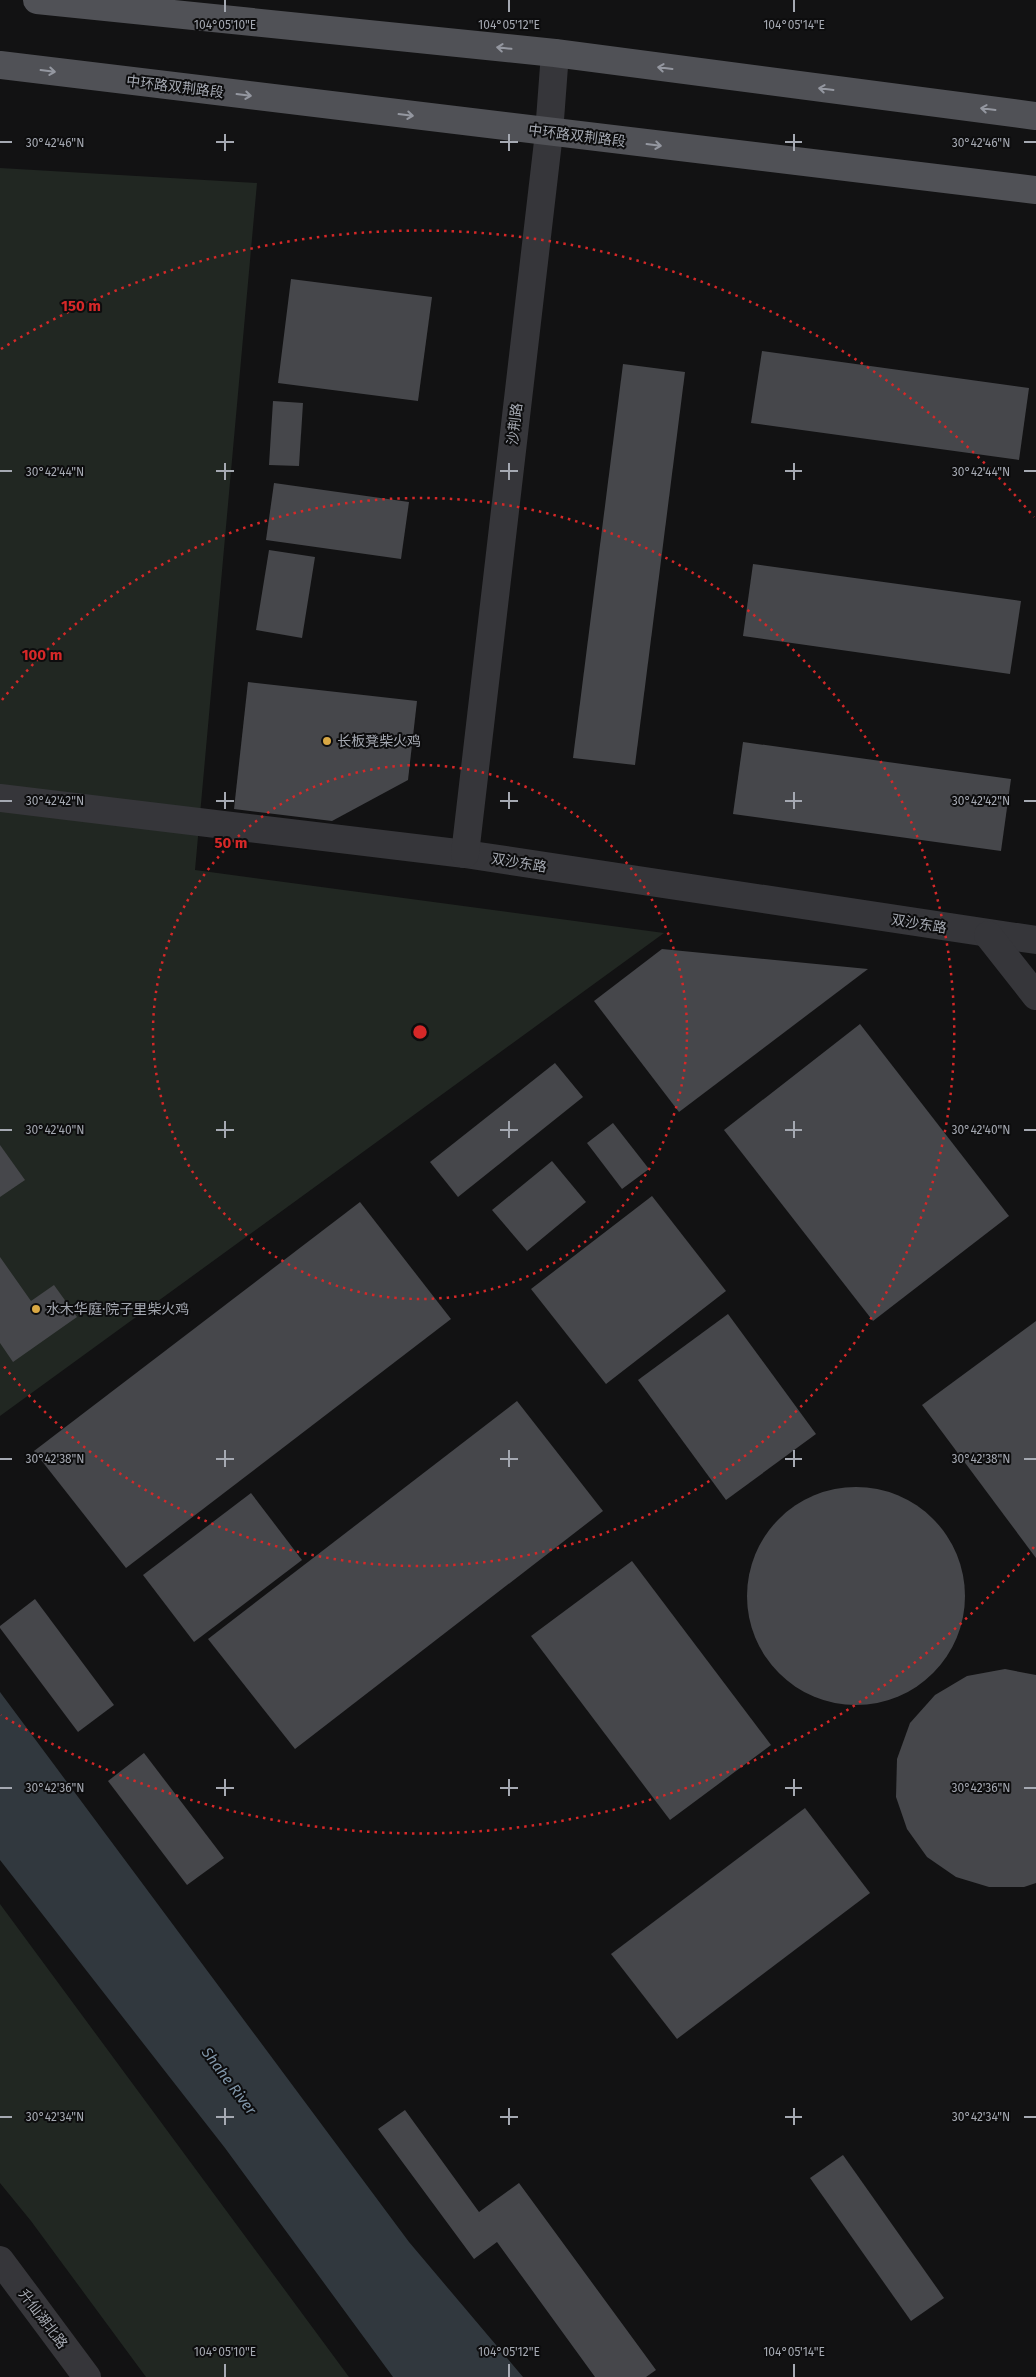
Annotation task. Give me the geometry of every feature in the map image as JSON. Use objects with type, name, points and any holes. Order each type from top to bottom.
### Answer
[{"type":"main road","points":[[37,0],[555,54],[1036,116]]},
{"type":"main road","name":"中环路双荆路段","points":[[0,65],[549,133],[1036,190]]},
{"type":"street","name":"沙荆路","points":[[465,854],[549,133],[555,54]]},
{"type":"street","name":"双沙东路","points":[[0,798],[465,854],[988,935],[1036,940]]},
{"type":"street","points":[[988,935],[1036,996]]},
{"type":"street","name":"升仙湖北路","points":[[0,2260],[87,2377]]},
{"type":"shaded area","points":[[0,168],[257,183],[195,870],[664,933],[0,1416]]},
{"type":"shaded area","points":[[0,1904],[349,2377],[146,2377],[31,2221],[0,2183]]},
{"type":"water","name":"Shahe River","points":[[0,1692],[409,2242],[523,2377],[393,2377],[225,2148],[0,1860]]},
{"type":"building","points":[[291,279],[432,297],[418,401],[278,383]]},
{"type":"building","points":[[762,351],[1029,388],[1019,460],[751,423]]},
{"type":"building","points":[[623,364],[685,372],[635,765],[573,758]]},
{"type":"building","points":[[273,401],[303,403],[299,466],[269,465]]},
{"type":"building","points":[[274,483],[409,502],[401,559],[266,540]]},
{"type":"building","points":[[269,550],[315,557],[302,638],[256,630]]},
{"type":"building","points":[[753,564],[1021,601],[1010,674],[743,636]]},
{"type":"building","name":"长板凳柴火鸡","points":[[248,682],[417,701],[408,780],[332,821],[234,809]]},
{"type":"building","points":[[743,742],[1011,779],[1001,851],[733,814]]},
{"type":"building","points":[[662,949],[868,969],[679,1112],[594,1001]]},
{"type":"building","points":[[860,1024],[1009,1216],[873,1321],[724,1130]]},
{"type":"building","points":[[555,1063],[583,1097],[458,1197],[430,1162]]},
{"type":"building","points":[[613,1123],[649,1169],[622,1189],[587,1143]]},
{"type":"building","points":[[0,1145],[25,1180],[0,1197]]},
{"type":"building","points":[[552,1161],[586,1202],[527,1251],[492,1210]]},
{"type":"building","points":[[652,1196],[726,1291],[606,1384],[531,1289]]},
{"type":"building","points":[[360,1202],[451,1319],[126,1568],[34,1451]]},
{"type":"building","name":"水木华庭·院子里柴火鸡","points":[[0,1257],[31,1301],[54,1285],[77,1317],[13,1362],[0,1343]]},
{"type":"building","points":[[728,1314],[816,1434],[726,1500],[638,1380]]},
{"type":"building","points":[[1036,1321],[1036,1558],[922,1405]]},
{"type":"building","points":[[517,1401],[603,1511],[295,1749],[208,1639]]},
{"type":"building","points":[[856,1487],[877,1489],[898,1495],[917,1505],[933,1519],[947,1535],[957,1554],[963,1575],[965,1596],[963,1617],[957,1638],[947,1657],[933,1673],[917,1687],[898,1697],[877,1703],[856,1705],[835,1703],[814,1697],[795,1687],[779,1673],[765,1657],[755,1638],[749,1617],[747,1596],[749,1575],[755,1554],[765,1535],[779,1519],[795,1505],[814,1495],[835,1489]]},
{"type":"building","points":[[251,1493],[302,1560],[194,1642],[143,1575]]},
{"type":"building","points":[[632,1561],[771,1745],[670,1820],[531,1636]]},
{"type":"building","points":[[35,1599],[114,1705],[78,1732],[0,1628],[0,1626]]},
{"type":"building","points":[[1005,1669],[1036,1675],[1036,1883],[1024,1887],[989,1887],[956,1877],[927,1857],[907,1829],[896,1797],[897,1759],[910,1723],[935,1695],[967,1676]]},
{"type":"building","points":[[144,1753],[224,1858],[187,1885],[108,1781]]},
{"type":"building","points":[[805,1808],[870,1893],[677,2039],[611,1954]]},
{"type":"building","points":[[405,2110],[479,2212],[519,2183],[656,2370],[646,2377],[595,2377],[497,2242],[474,2259],[378,2129]]},
{"type":"building","points":[[843,2155],[944,2298],[911,2321],[810,2178]]},
{"type":"place","name":"长板凳柴火鸡","points":[[327,741]]},
{"type":"place","name":"水木华庭·院子里柴火鸡","points":[[36,1309]]}]
